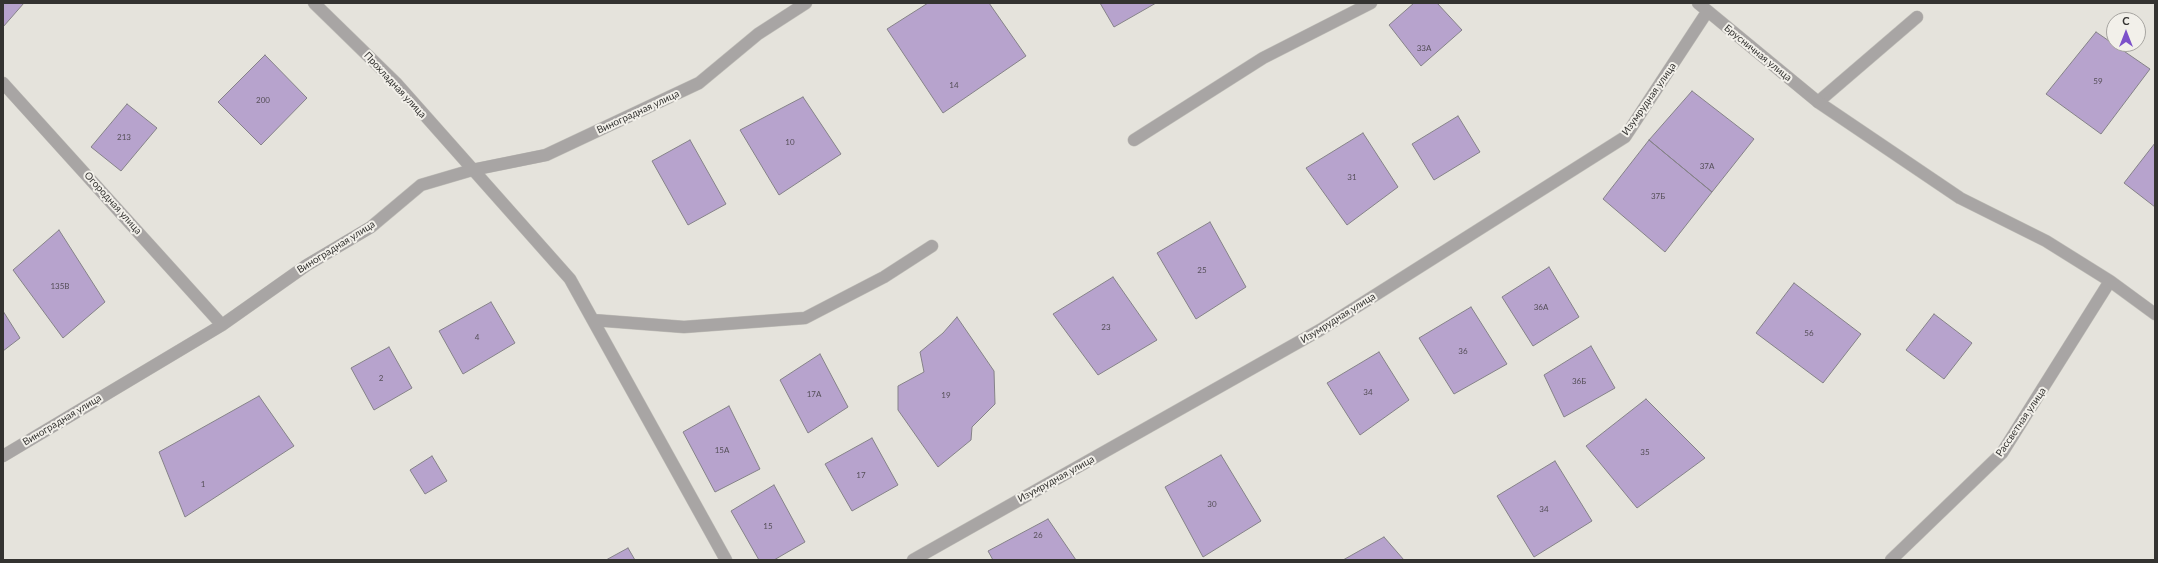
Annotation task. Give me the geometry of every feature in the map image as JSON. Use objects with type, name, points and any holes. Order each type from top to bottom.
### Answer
[{"type":"street","name":"Прохладная улица","points":[[314,3],[397,84],[570,279],[726,560]]},
{"type":"street","name":"Виноградная улица","points":[[3,456],[222,325],[307,265],[371,227],[421,186],[472,170],[546,155],[699,83],[758,34],[806,3]]},
{"type":"street","points":[[1134,140],[1263,58],[1371,3]]},
{"type":"street","name":"Брусничная улица","points":[[1698,3],[1818,102],[1960,198],[2046,241],[2110,281],[2155,314]]},
{"type":"street","name":"Изумрудная улица","points":[[913,560],[1320,330],[1625,137],[1708,12]]},
{"type":"street","points":[[1818,102],[1917,17]]},
{"type":"street","name":"Огородная улица","points":[[3,83],[222,325]]},
{"type":"street","points":[[593,320],[684,327],[804,318],[884,277],[932,246]]},
{"type":"street","name":"Рассветная улица","points":[[1890,560],[2002,453],[2110,281]]},
{"type":"building","points":[[3,3],[24,3],[3,27]]},
{"type":"building","points":[[928,3],[989,3],[1026,56],[943,113],[887,29]]},
{"type":"building","points":[[1100,3],[1156,3],[1114,27]]},
{"type":"building","points":[[1414,3],[1437,3],[1462,30],[1421,66],[1389,25]]},
{"type":"building","points":[[2096,32],[2106,39],[2106,52],[2125,52],[2150,69],[2101,134],[2046,94]]},
{"type":"building","points":[[265,55],[307,98],[261,145],[218,102]]},
{"type":"building","points":[[1692,91],[1754,139],[1712,192],[1649,140]]},
{"type":"building","points":[[803,97],[841,154],[779,195],[740,130]]},
{"type":"building","points":[[127,104],[157,128],[121,171],[91,147]]},
{"type":"building","points":[[1458,116],[1480,152],[1434,180],[1412,144]]},
{"type":"building","points":[[1363,133],[1398,187],[1347,225],[1306,168]]},
{"type":"building","points":[[690,140],[726,204],[688,225],[652,161]]},
{"type":"building","points":[[1649,140],[1712,192],[1665,252],[1603,199]]},
{"type":"building","points":[[2155,143],[2155,207],[2124,183]]},
{"type":"building","points":[[1210,222],[1246,287],[1196,319],[1157,253]]},
{"type":"building","points":[[59,230],[105,302],[63,338],[13,270]]},
{"type":"building","points":[[1549,267],[1579,317],[1533,346],[1502,297]]},
{"type":"building","points":[[1113,277],[1157,340],[1098,375],[1053,314]]},
{"type":"building","points":[[1794,283],[1861,334],[1823,383],[1756,333]]},
{"type":"building","points":[[491,302],[515,343],[463,374],[439,331]]},
{"type":"building","points":[[1471,307],[1507,364],[1454,394],[1419,338]]},
{"type":"building","points":[[3,311],[20,338],[3,351]]},
{"type":"building","points":[[1934,314],[1972,343],[1944,379],[1906,350]]},
{"type":"building","points":[[957,317],[994,371],[995,404],[972,427],[971,440],[938,467],[898,410],[898,386],[924,372],[920,352],[943,333]]},
{"type":"building","points":[[1591,346],[1615,388],[1564,417],[1544,375]]},
{"type":"building","points":[[389,347],[412,388],[374,410],[351,368]]},
{"type":"building","points":[[1379,352],[1409,400],[1360,435],[1327,383]]},
{"type":"building","points":[[820,354],[848,407],[808,433],[780,380]]},
{"type":"building","points":[[259,396],[294,446],[185,517],[159,452]]},
{"type":"building","points":[[1646,399],[1705,458],[1637,508],[1586,446]]},
{"type":"building","points":[[729,406],[760,469],[715,492],[683,432]]},
{"type":"building","points":[[872,438],[898,485],[852,511],[825,464]]},
{"type":"building","points":[[1221,455],[1261,521],[1203,557],[1165,487]]},
{"type":"building","points":[[432,456],[447,481],[425,494],[410,470]]},
{"type":"building","points":[[1555,461],[1592,521],[1534,557],[1497,496]]},
{"type":"building","points":[[774,485],[805,542],[774,560],[759,560],[731,511]]},
{"type":"building","points":[[1048,519],[1076,560],[993,560],[988,551]]},
{"type":"building","points":[[1384,537],[1404,560],[1343,560]]},
{"type":"building","points":[[628,548],[635,560],[606,560]]}]
